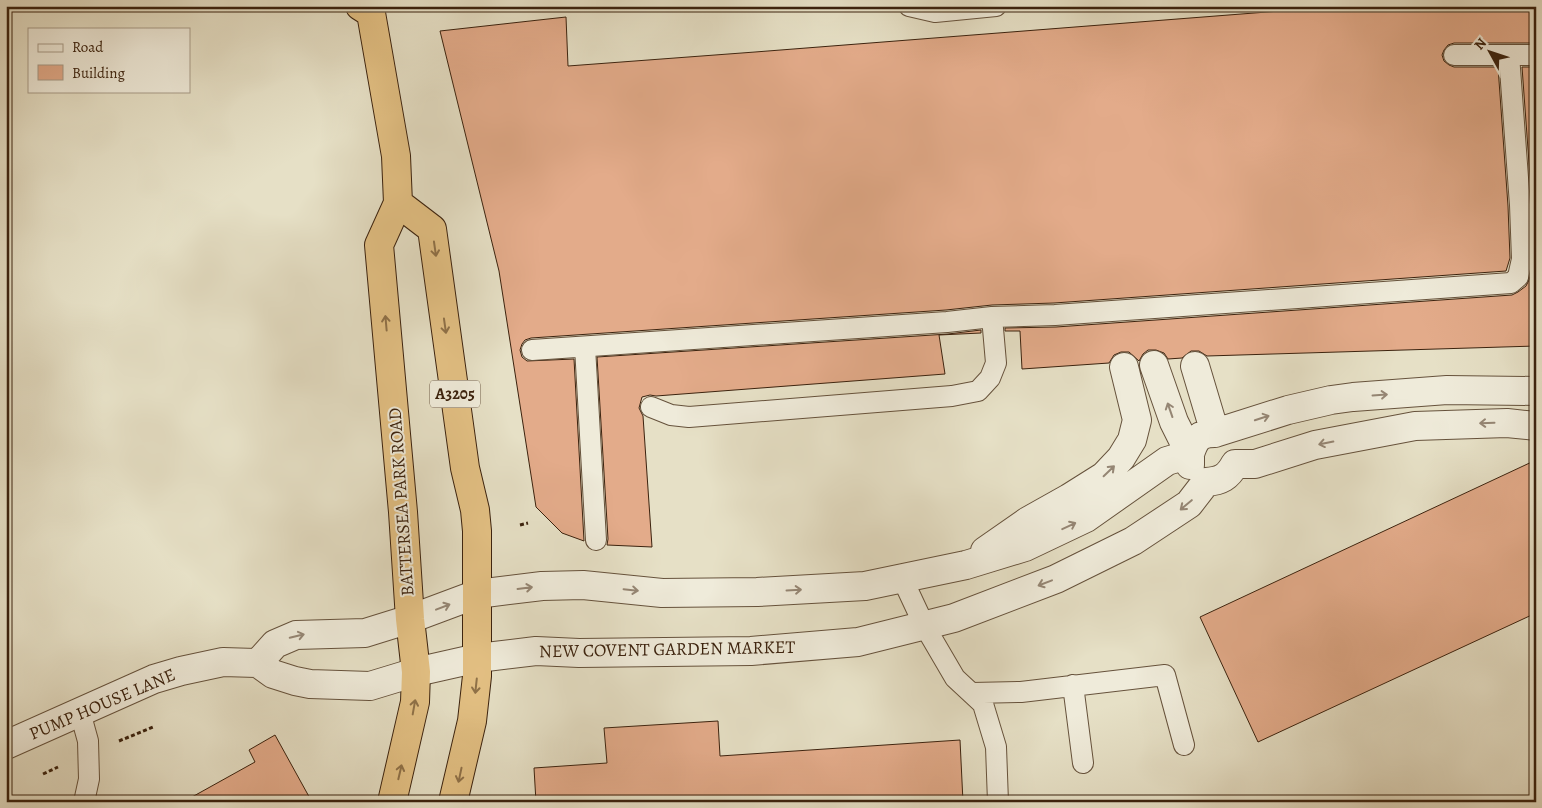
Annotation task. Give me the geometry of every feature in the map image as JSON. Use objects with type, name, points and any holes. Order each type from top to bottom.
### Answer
[{"type":"highway","name":"BATTERSEA PARK ROAD","points":[[370,8],[396,156],[398,203],[379,245],[416,672],[415,702],[392,802]]},
{"type":"highway","name":"A3205","points":[[398,203],[432,229],[465,468],[475,510],[477,531],[478,658],[473,714],[453,802]]},
{"type":"street","points":[[1154,365],[1174,422],[1200,442],[1229,440],[1235,449],[1235,464],[1225,478],[1217,481],[1206,482],[1194,474],[1190,465],[1200,442],[1195,366]]},
{"type":"street","points":[[966,565],[1028,521],[1104,476],[1121,458],[1132,440],[1137,420],[1124,367]]},
{"type":"street","points":[[416,672],[370,686],[319,684],[295,681],[273,674],[258,662],[275,644],[296,635],[365,633],[410,619],[477,594],[542,586],[583,585],[662,593],[757,592],[865,586],[966,565],[1024,547],[1086,518],[1167,462],[1200,442],[1288,410],[1353,397],[1447,390],[1536,391]]},
{"type":"street","points":[[1235,464],[1255,464],[1316,445],[1415,426],[1507,422],[1536,426]]},
{"type":"street","name":"NEW COVENT GARDEN MARKET","points":[[416,672],[478,658],[536,651],[579,653],[751,651],[858,642],[954,618],[1056,579],[1134,541],[1189,504],[1206,482]]},
{"type":"street","name":"PUMP HOUSE LANE","points":[[9,738],[80,712],[147,682],[181,671],[223,662],[258,662]]},
{"type":"lane","points":[[910,6],[935,12],[996,6]]},
{"type":"lane","points":[[1454,55],[1536,55]]},
{"type":"lane","points":[[532,350],[947,322],[992,317],[1056,315],[1511,283],[1518,278],[1522,259],[1509,55]]},
{"type":"lane","points":[[651,407],[671,415],[689,417],[952,396],[978,391],[990,378],[996,363],[992,317]]},
{"type":"lane","points":[[585,347],[596,540]]},
{"type":"lane","points":[[902,578],[924,625],[955,678],[983,704],[996,747],[998,802]]},
{"type":"lane","points":[[972,693],[1021,692],[1165,675],[1184,745]]},
{"type":"lane","points":[[1073,686],[1083,763]]},
{"type":"lane","points":[[80,712],[88,741],[90,779],[84,802]]},
{"type":"path","points":[[520,525],[528,523]]},
{"type":"building","points":[[1344,6],[1536,6],[1536,43],[1454,43],[1448,45],[1442,55],[1444,61],[1454,67],[1498,67],[1508,206],[1510,258],[1506,271],[531,338],[525,340],[520,350],[522,357],[527,361],[574,359],[584,541],[562,533],[536,507],[499,271],[440,31],[566,17],[568,66]]},
{"type":"building","points":[[1522,67],[1536,67],[1536,346],[1207,356],[1199,351],[1191,351],[1182,358],[1168,359],[1164,353],[1148,350],[1139,361],[1129,352],[1121,352],[1114,355],[1109,363],[1022,369],[1020,331],[1005,331],[1005,328],[1056,327],[1512,295],[1518,292],[1526,286],[1529,280],[1534,259]]},
{"type":"building","points":[[981,330],[981,333],[939,335],[945,374],[642,397],[639,408],[643,416],[652,547],[607,545],[597,357],[948,334]]},
{"type":"building","points":[[1536,460],[1536,613],[1258,742],[1200,617]]},
{"type":"building","points":[[718,721],[720,756],[960,740],[963,802],[536,802],[534,768],[607,763],[604,728]]},
{"type":"building","points":[[275,735],[312,802],[183,802],[255,762],[249,750]]}]
